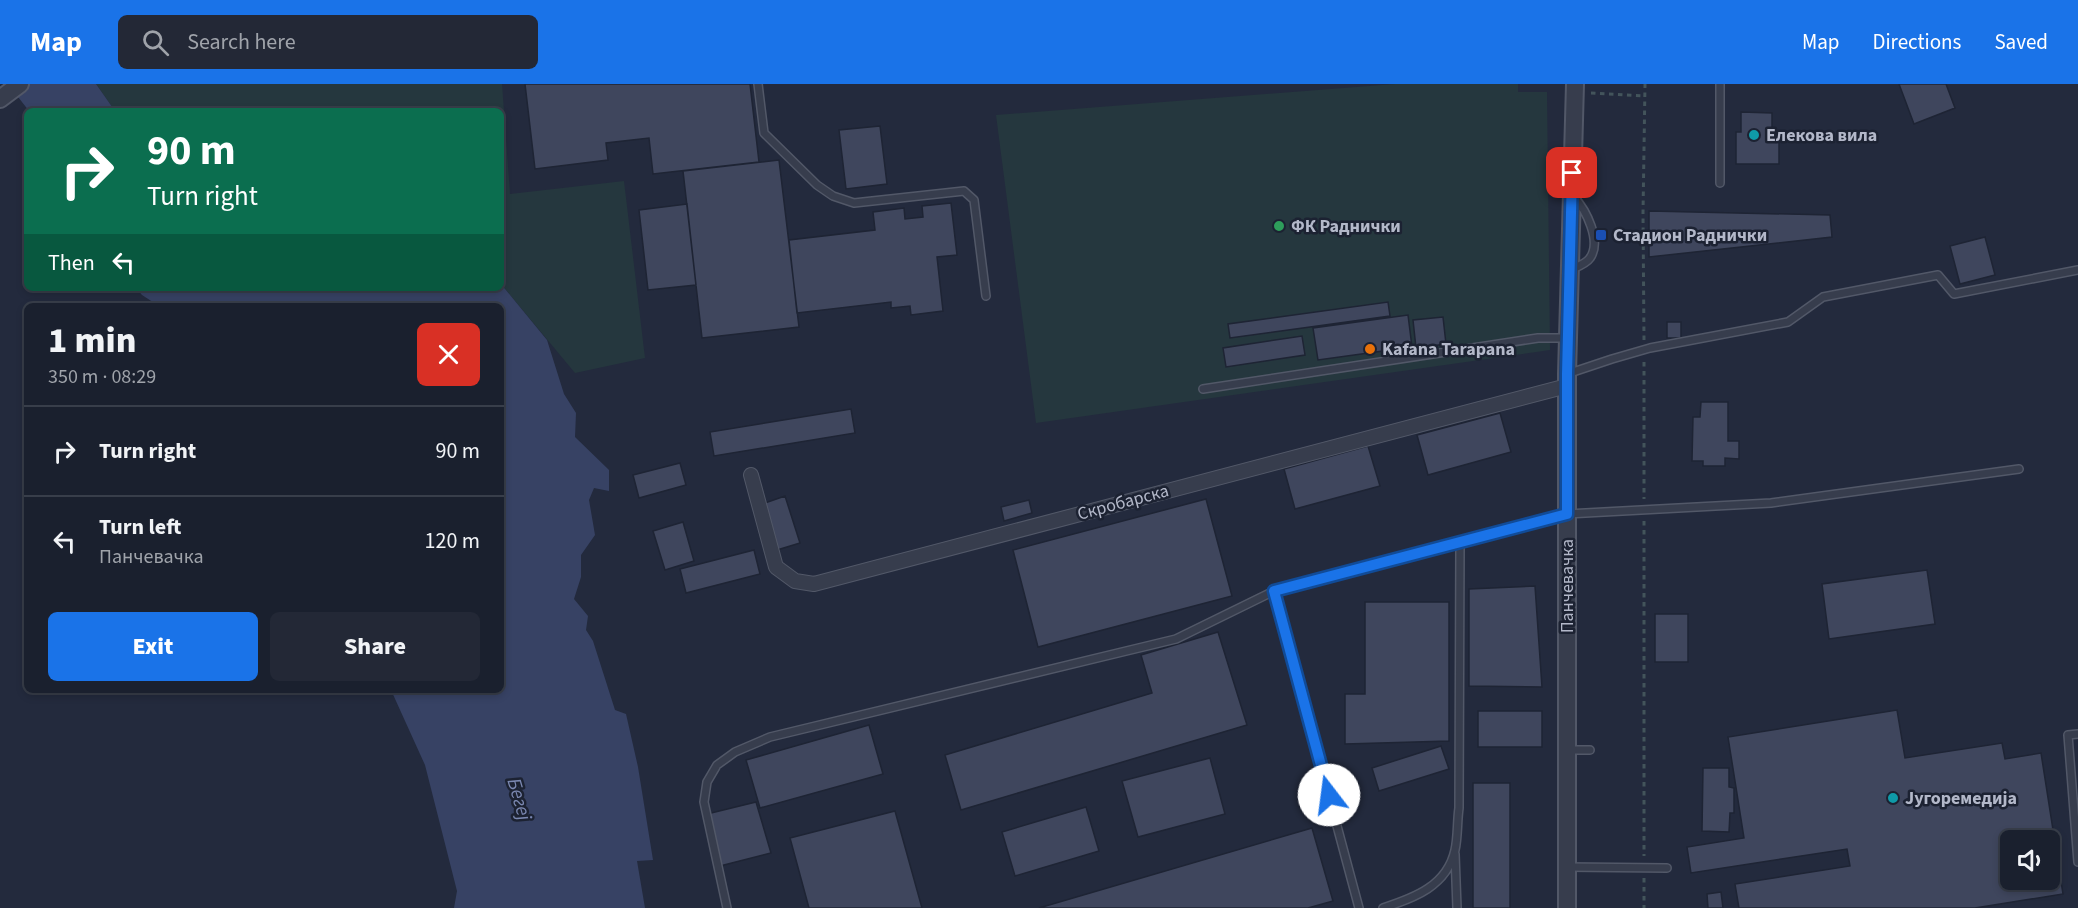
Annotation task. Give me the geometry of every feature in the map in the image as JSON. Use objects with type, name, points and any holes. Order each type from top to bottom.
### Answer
[{"type":"street","points":[[0,99],[20,84]]},
{"type":"street","name":"Панчевачка","points":[[1567,908],[1567,380],[1575,88]]},
{"type":"street","name":"Скробарска","points":[[751,475],[776,567],[795,581],[814,584],[1567,380]]},
{"type":"lane","points":[[758,84],[764,133],[816,185],[833,196],[854,203],[964,191],[969,194],[974,200],[986,296]]},
{"type":"lane","points":[[1720,84],[1720,183]]},
{"type":"lane","points":[[1570,270],[1590,258],[1593,252],[1592,227],[1589,218],[1571,193]]},
{"type":"lane","points":[[1567,380],[1644,350],[1788,322],[1823,297],[1938,275],[1954,294],[2078,270]]},
{"type":"lane","points":[[1203,389],[1538,338],[1568,338]]},
{"type":"lane","points":[[727,908],[704,802],[707,782],[717,765],[735,752],[770,737],[1176,639],[1274,591],[1567,514],[1771,503],[2019,469]]},
{"type":"lane","points":[[1457,908],[1455,851],[1459,808],[1460,543]]},
{"type":"lane","points":[[1274,591],[1359,908]]},
{"type":"lane","points":[[2078,734],[2068,735],[2078,862]]},
{"type":"lane","points":[[1567,750],[1590,750]]},
{"type":"lane","points":[[1383,908],[1409,900],[1432,887],[1446,873],[1455,851]]},
{"type":"lane","points":[[1567,867],[1667,867]]},
{"type":"path","points":[[1644,908],[1645,84]]},
{"type":"path","points":[[1575,88],[1645,96]]},
{"type":"shaded area","points":[[96,84],[502,84],[504,108],[113,108]]},
{"type":"shaded area","name":"ФК Раднички","points":[[1395,84],[1518,84],[1518,92],[1547,92],[1550,350],[1036,423],[996,115]]},
{"type":"shaded area","points":[[504,112],[510,194],[624,181],[645,358],[575,373],[504,288]]},
{"type":"water","points":[[8,84],[96,84],[113,108],[27,108]]},
{"type":"water","name":"Бегеј","points":[[504,288],[547,340],[564,394],[576,413],[575,437],[609,470],[609,491],[594,488],[589,500],[595,535],[581,555],[581,577],[574,599],[588,616],[586,630],[593,641],[615,710],[626,714],[638,767],[653,860],[637,861],[645,908],[454,908],[457,891],[425,765],[392,693],[504,693],[504,303],[154,303],[139,291],[504,291]]},
{"type":"building","points":[[525,84],[750,84],[759,162],[653,174],[649,138],[606,143],[608,160],[535,169]]},
{"type":"building","points":[[1899,84],[1946,84],[1955,108],[1914,124]]},
{"type":"building","name":"Елекова вила","points":[[1741,112],[1772,113],[1772,139],[1779,139],[1779,164],[1736,164],[1736,132],[1741,132]]},
{"type":"building","points":[[880,126],[887,184],[846,189],[839,130]]},
{"type":"building","points":[[779,160],[799,327],[702,338],[683,171]]},
{"type":"building","points":[[951,203],[957,255],[937,257],[943,311],[911,315],[910,306],[891,308],[891,302],[797,313],[789,240],[875,230],[873,212],[904,208],[905,219],[923,217],[922,206]]},
{"type":"building","points":[[687,204],[696,285],[648,290],[639,210]]},
{"type":"building","points":[[1649,211],[1830,215],[1832,237],[1649,257]]},
{"type":"building","points":[[1985,237],[1995,275],[1960,284],[1950,246]]},
{"type":"building","points":[[1388,302],[1390,316],[1230,338],[1228,324]]},
{"type":"building","points":[[1408,315],[1412,347],[1318,360],[1313,328]]},
{"type":"building","points":[[1443,317],[1446,344],[1416,348],[1413,320]]},
{"type":"building","points":[[1667,322],[1681,322],[1681,338],[1667,338]]},
{"type":"building","points":[[1302,336],[1305,355],[1226,367],[1223,348]]},
{"type":"building","points":[[1701,402],[1728,402],[1728,441],[1739,441],[1739,459],[1725,458],[1725,466],[1703,466],[1703,461],[1692,461],[1693,417],[1700,417]]},
{"type":"building","points":[[851,409],[855,433],[714,456],[710,432]]},
{"type":"building","points":[[1500,413],[1511,452],[1428,475],[1417,435]]},
{"type":"building","points":[[1368,446],[1380,486],[1295,509],[1284,469]]},
{"type":"building","points":[[680,463],[686,485],[639,498],[633,475]]},
{"type":"building","points":[[785,496],[800,543],[777,550],[762,504]]},
{"type":"building","points":[[1206,499],[1232,596],[1038,647],[1013,550]]},
{"type":"building","points":[[1029,500],[1032,513],[1004,521],[1001,507]]},
{"type":"building","points":[[683,522],[694,561],[665,570],[653,531]]},
{"type":"building","points":[[754,550],[760,574],[686,593],[680,569]]},
{"type":"building","points":[[1927,570],[1935,624],[1829,639],[1822,584]]},
{"type":"building","points":[[1535,586],[1542,687],[1469,686],[1469,589]]},
{"type":"building","points":[[1365,602],[1449,602],[1449,741],[1345,744],[1345,694],[1365,694]]},
{"type":"building","points":[[1655,614],[1688,614],[1688,662],[1655,662]]},
{"type":"building","points":[[1218,632],[1247,725],[961,810],[945,755],[1152,693],[1141,655]]},
{"type":"building","name":"Југоремедија","points":[[1897,710],[1905,758],[2002,743],[2005,759],[2041,753],[2053,830],[2000,830],[2000,890],[2060,890],[2060,875],[2063,894],[1975,908],[1739,908],[1735,884],[1850,866],[1847,849],[1691,873],[1687,847],[1744,838],[1728,737]]},
{"type":"building","points":[[1478,711],[1542,711],[1542,747],[1478,747]]},
{"type":"building","points":[[869,725],[883,774],[760,808],[746,760]]},
{"type":"building","points":[[1441,746],[1449,769],[1379,791],[1372,768]]},
{"type":"building","points":[[1210,758],[1225,814],[1138,837],[1122,781]]},
{"type":"building","points":[[1703,768],[1729,768],[1729,787],[1734,788],[1734,813],[1730,813],[1729,832],[1702,831]]},
{"type":"building","points":[[1473,783],[1510,783],[1510,908],[1473,908]]},
{"type":"building","points":[[756,802],[771,853],[720,866],[707,814]]},
{"type":"building","points":[[1086,807],[1099,851],[1015,876],[1002,832]]},
{"type":"building","points":[[895,811],[922,908],[809,908],[790,838]]},
{"type":"building","points":[[1312,828],[1333,901],[1308,908],[1039,908]]},
{"type":"building","points":[[1721,892],[1723,908],[1708,908],[1707,894]]},
{"type":"place","name":"Елекова вила","points":[[1754,135]]},
{"type":"place","name":"ФК Раднички","points":[[1279,226]]},
{"type":"place","name":"Стадион Раднички","points":[[1601,235]]},
{"type":"place","name":"Kafana Tarapana","points":[[1370,349]]},
{"type":"place","name":"Југоремедија","points":[[1893,798]]},
{"type":"route","points":[[1329,795],[1274,591],[1567,514],[1567,374],[1572,173]]}]
